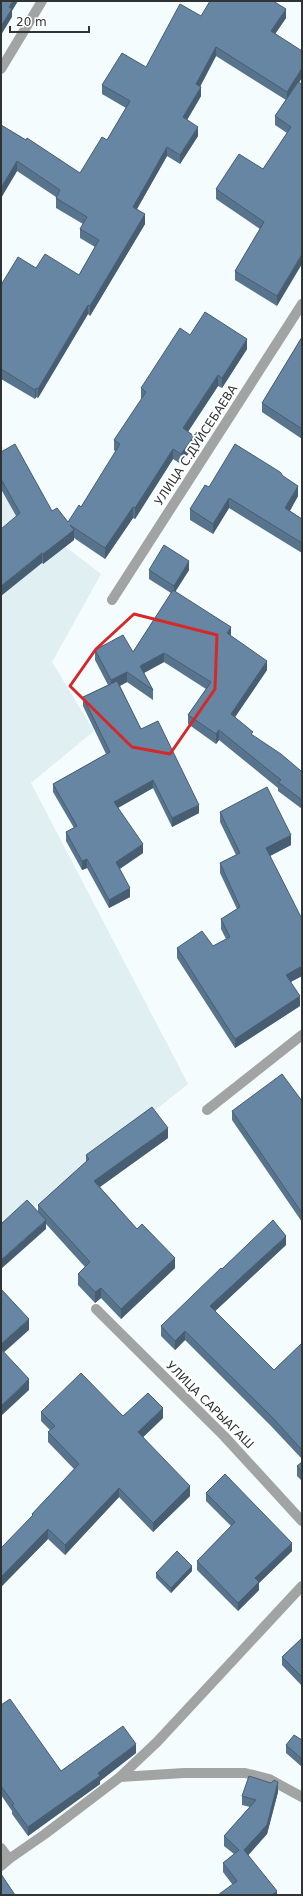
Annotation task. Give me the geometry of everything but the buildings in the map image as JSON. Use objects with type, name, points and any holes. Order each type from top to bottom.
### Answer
[{"type":"street","points":[[1,69],[42,1]]},
{"type":"street","name":"УЛИЦА С.ДУЙСЕБАЕВА","points":[[112,600],[302,304]]},
{"type":"street","points":[[207,1110],[302,1034]]},
{"type":"street","name":"УЛИЦА САРЫАГАШ","points":[[96,1309],[224,1436],[302,1521]]},
{"type":"street","points":[[1,1866],[120,1777],[157,1742],[212,1685],[302,1586]]},
{"type":"street","points":[[120,1777],[184,1773],[245,1773],[269,1779],[302,1797]]},
{"type":"street","points":[[1,1848],[9,1859]]},
{"type":"highlighted area","points":[[134,614],[217,635],[215,689],[170,754],[132,747],[70,686],[96,649]]},
{"type":"shaded area","points":[[1,446],[18,457],[66,547],[101,574],[52,662],[94,731],[31,783],[188,1084],[1,1233]]}]
